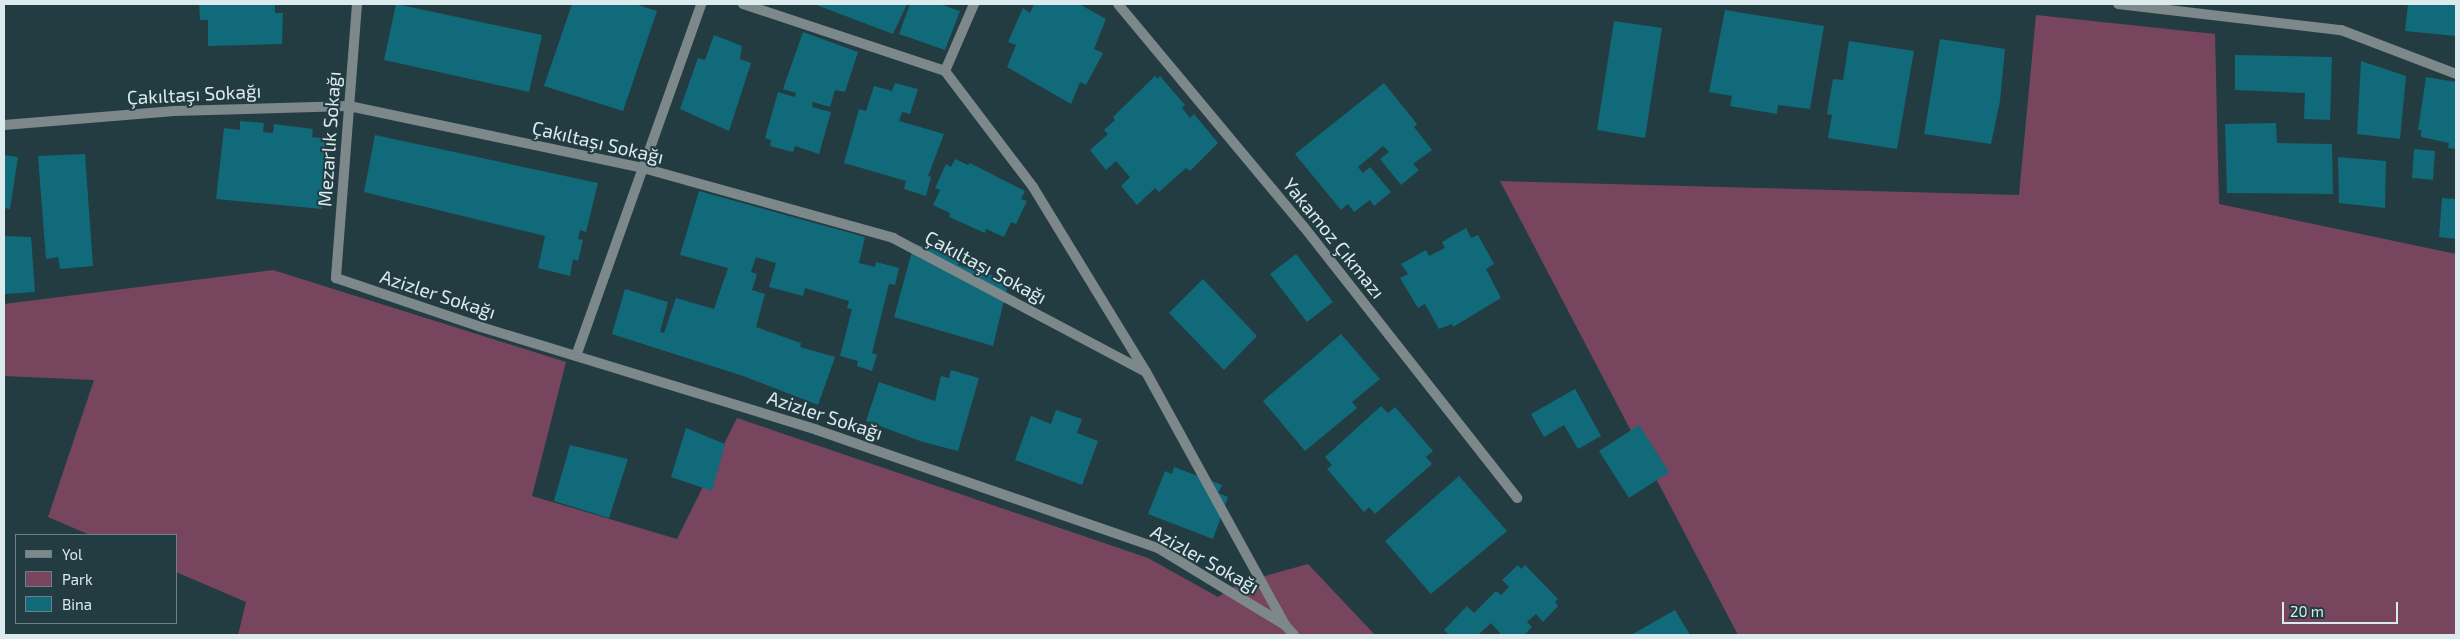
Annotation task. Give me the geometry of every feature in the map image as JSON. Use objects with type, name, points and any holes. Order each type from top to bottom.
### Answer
[{"type":"street","name":"Mezarlık Sokağı","points":[[336,278],[357,4]]},
{"type":"street","points":[[576,356],[701,4]]},
{"type":"street","points":[[743,4],[945,71],[974,4]]},
{"type":"street","name":"Yakamoz Çıkmazı","points":[[1118,4],[1304,227],[1517,498]]},
{"type":"street","points":[[2118,4],[2341,30],[2456,74]]},
{"type":"street","name":"Azizler Sokağı","points":[[945,71],[1033,187],[1146,372],[1285,625],[1294,635]]},
{"type":"street","name":"Çakıltaşı Sokağı","points":[[4,125],[174,111],[349,106],[642,168],[893,238],[1146,372]]},
{"type":"street","name":"Azizler Sokağı","points":[[336,278],[576,356],[817,430],[1158,548],[1285,625]]},
{"type":"green space","points":[[2036,15],[2215,34],[2219,204],[2456,254],[2456,635],[1738,635],[1500,181],[2019,195]]},
{"type":"green space","points":[[273,270],[566,362],[532,496],[677,539],[737,418],[1148,558],[1218,597],[1240,583],[1308,564],[1375,635],[238,635],[246,602],[178,573],[178,534],[88,534],[48,517],[94,380],[4,376],[4,304]]},
{"type":"building","points":[[199,4],[275,4],[275,13],[283,13],[282,44],[208,46],[208,20],[200,20]]},
{"type":"building","points":[[396,4],[542,35],[529,92],[384,60]]},
{"type":"building","points":[[572,4],[635,4],[657,11],[623,111],[544,86]]},
{"type":"building","points":[[814,4],[907,4],[893,34]]},
{"type":"building","points":[[910,4],[940,4],[960,11],[945,50],[899,34]]},
{"type":"building","points":[[1034,4],[1079,4],[1106,19],[1094,49],[1103,53],[1086,85],[1080,82],[1071,104],[1007,67],[1016,45],[1008,42],[1023,8],[1030,13]]},
{"type":"building","points":[[2408,4],[2456,4],[2456,36],[2405,31]]},
{"type":"building","points":[[1725,10],[1824,26],[1810,109],[1778,105],[1777,114],[1730,106],[1732,96],[1709,92]]},
{"type":"building","points":[[1614,21],[1662,28],[1645,138],[1597,130]]},
{"type":"building","points":[[803,32],[858,52],[845,92],[835,90],[830,107],[813,102],[812,107],[831,112],[819,154],[795,146],[793,152],[770,146],[771,140],[765,138],[778,92],[795,97],[796,93],[783,89]]},
{"type":"building","points":[[714,35],[742,46],[740,59],[751,63],[729,131],[680,109],[698,58],[705,60]]},
{"type":"building","points":[[1940,39],[2005,49],[2000,101],[1991,144],[1924,134]]},
{"type":"building","points":[[1849,41],[1914,51],[1897,149],[1828,138],[1832,115],[1827,114],[1833,79],[1843,80]]},
{"type":"building","points":[[2235,55],[2332,57],[2330,120],[2304,119],[2305,93],[2235,90]]},
{"type":"building","points":[[2361,61],[2406,76],[2400,139],[2357,134]]},
{"type":"building","points":[[1155,76],[1158,79],[1160,76],[1185,105],[1182,108],[1190,118],[1194,114],[1218,143],[1190,171],[1186,168],[1159,192],[1155,188],[1137,205],[1121,186],[1130,177],[1116,161],[1106,170],[1090,150],[1108,134],[1104,130],[1115,120],[1113,117]]},
{"type":"building","points":[[2426,77],[2456,82],[2456,149],[2448,148],[2449,143],[2421,137],[2421,130],[2418,130]]},
{"type":"building","points":[[895,83],[918,89],[910,114],[902,112],[899,121],[944,134],[928,176],[931,177],[926,196],[904,189],[906,181],[844,163],[859,109],[866,111],[874,86],[892,91]]},
{"type":"building","points":[[1384,83],[1417,124],[1414,127],[1432,150],[1413,164],[1419,170],[1401,185],[1380,159],[1389,152],[1383,146],[1358,167],[1363,173],[1370,167],[1391,192],[1374,206],[1370,200],[1354,212],[1348,204],[1341,210],[1295,154]]},
{"type":"building","points":[[240,121],[264,123],[263,132],[273,133],[274,124],[313,129],[312,137],[329,139],[322,209],[216,199],[224,128],[240,130]]},
{"type":"building","points":[[2276,123],[2277,143],[2332,144],[2333,194],[2227,193],[2225,124]]},
{"type":"building","points":[[375,135],[598,183],[586,232],[580,230],[578,239],[583,240],[578,261],[573,259],[570,276],[538,268],[545,236],[364,192]]},
{"type":"building","points":[[2414,149],[2435,151],[2433,180],[2412,178]]},
{"type":"building","points":[[85,154],[93,266],[60,269],[58,257],[46,259],[38,156]]},
{"type":"building","points":[[4,155],[18,157],[10,209],[4,208]]},
{"type":"building","points":[[2338,157],[2386,161],[2385,208],[2339,203]]},
{"type":"building","points":[[955,159],[968,165],[970,163],[1025,191],[1021,199],[1027,201],[1016,224],[1011,222],[1004,237],[986,229],[985,233],[949,217],[950,213],[933,205],[940,190],[935,188],[946,164],[951,167]]},
{"type":"building","points":[[699,191],[865,237],[859,263],[875,267],[876,262],[899,268],[895,285],[889,284],[872,353],[877,355],[872,371],[857,366],[858,361],[840,356],[852,309],[847,308],[849,301],[805,288],[803,296],[769,287],[776,263],[756,257],[751,272],[757,274],[752,290],[765,294],[756,327],[801,343],[800,347],[835,357],[818,405],[743,376],[612,334],[625,289],[668,302],[660,332],[664,333],[676,298],[714,309],[728,268],[680,255]]},
{"type":"building","points":[[2442,198],[2456,199],[2456,239],[2439,237]]},
{"type":"building","points":[[1466,228],[1471,238],[1478,235],[1494,264],[1486,269],[1501,298],[1453,327],[1452,324],[1439,329],[1425,304],[1418,308],[1400,278],[1408,274],[1401,264],[1426,250],[1429,256],[1445,248],[1442,242]]},
{"type":"building","points":[[4,236],[31,237],[35,292],[4,294]]},
{"type":"building","points":[[914,244],[960,257],[958,265],[1009,280],[993,346],[894,317]]},
{"type":"building","points":[[1296,254],[1333,302],[1307,322],[1270,274]]},
{"type":"building","points":[[1203,279],[1257,336],[1224,370],[1169,313]]},
{"type":"building","points":[[1341,334],[1380,379],[1352,402],[1357,408],[1305,451],[1263,401]]},
{"type":"building","points":[[951,370],[979,378],[958,451],[923,442],[866,421],[879,382],[935,401],[941,376],[949,378]]},
{"type":"building","points":[[1575,389],[1601,436],[1578,449],[1564,425],[1544,437],[1531,414]]},
{"type":"building","points":[[1381,406],[1388,413],[1395,407],[1433,451],[1426,457],[1432,464],[1375,514],[1369,507],[1364,512],[1327,469],[1332,465],[1325,457]]},
{"type":"building","points":[[1056,410],[1082,419],[1077,433],[1098,441],[1082,485],[1015,460],[1031,416],[1051,424]]},
{"type":"building","points":[[1639,425],[1669,472],[1629,498],[1599,451]]},
{"type":"building","points":[[686,428],[725,444],[712,491],[671,477]]},
{"type":"building","points":[[570,445],[628,459],[609,518],[554,501]]},
{"type":"building","points":[[1174,467],[1222,485],[1218,493],[1228,497],[1213,539],[1148,514],[1165,471],[1172,474]]},
{"type":"building","points":[[1459,476],[1507,531],[1431,594],[1385,541]]},
{"type":"building","points":[[1518,565],[1521,569],[1525,565],[1558,599],[1555,602],[1558,606],[1543,622],[1536,614],[1527,622],[1532,627],[1524,635],[1498,635],[1500,633],[1491,623],[1478,635],[1449,635],[1444,630],[1467,606],[1474,613],[1496,591],[1501,595],[1509,587],[1502,580]]},
{"type":"building","points":[[1675,610],[1690,635],[1631,635]]}]
